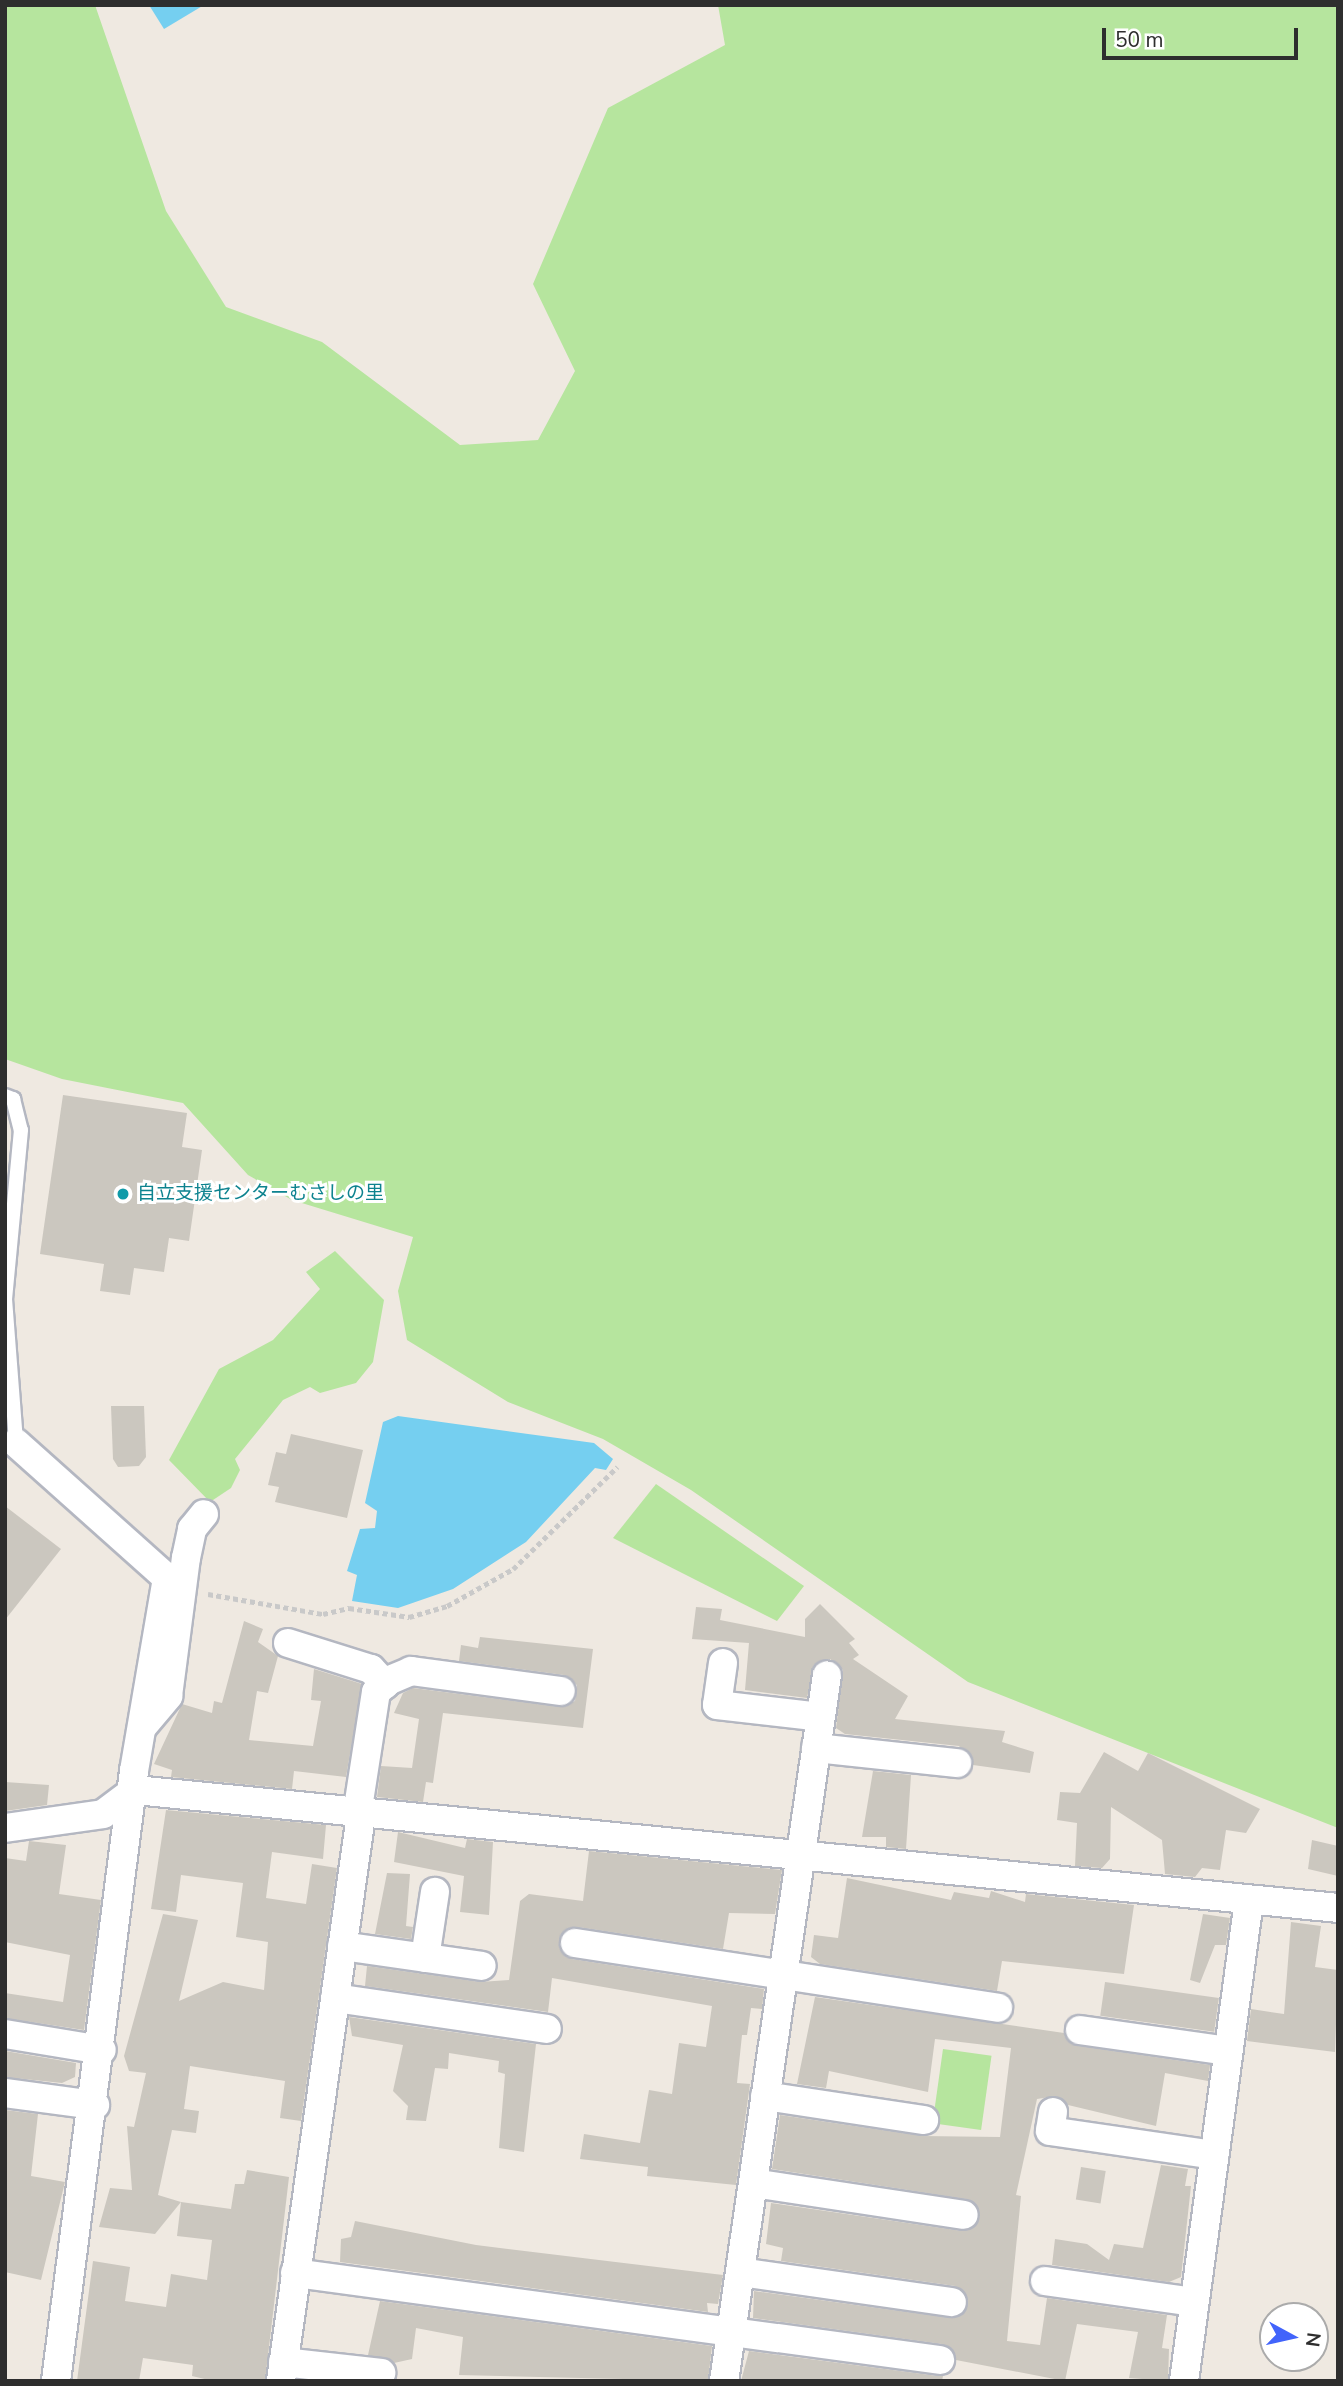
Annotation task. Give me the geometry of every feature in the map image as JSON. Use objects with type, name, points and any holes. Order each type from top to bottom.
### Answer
[{"type":"street","points":[[16,1443],[167,1578],[142,1727],[95,2105],[56,2381]]},
{"type":"street","points":[[142,1727],[168,1696],[192,1529],[204,1514]]},
{"type":"street","points":[[288,1643],[371,1669],[385,1684]]},
{"type":"street","points":[[723,1663],[717,1705],[820,1717]]},
{"type":"street","points":[[381,2373],[282,2371],[376,1692],[385,1684],[411,1671],[561,1691]]},
{"type":"street","points":[[724,2381],[827,1675]]},
{"type":"street","points":[[816,1748],[957,1763]]},
{"type":"street","points":[[5,1828],[103,1814],[135,1790],[360,1808],[1338,1908]]},
{"type":"street","points":[[425,1958],[435,1892]]},
{"type":"street","points":[[1184,2381],[1249,1899]]},
{"type":"street","points":[[575,1943],[998,2008]]},
{"type":"street","points":[[342,1946],[482,1966]]},
{"type":"street","points":[[335,1998],[547,2029]]},
{"type":"street","points":[[1080,2030],[1228,2051]]},
{"type":"street","points":[[5,2035],[102,2050]]},
{"type":"street","points":[[5,2093],[95,2105]]},
{"type":"street","points":[[765,2096],[924,2120]]},
{"type":"street","points":[[1053,2112],[1050,2131],[1214,2155]]},
{"type":"street","points":[[753,2183],[964,2215]]},
{"type":"street","points":[[740,2272],[951,2302]]},
{"type":"street","points":[[295,2273],[940,2360]]},
{"type":"street","points":[[1045,2281],[1195,2302]]},
{"type":"lane","points":[[5,1096],[13,1100],[21,1130],[5,1299],[16,1443]]},
{"type":"path","points":[[184,1588],[323,1614],[349,1608],[409,1617],[447,1606],[513,1569],[617,1467]]},
{"type":"green space","points":[[5,5],[95,5],[166,211],[226,307],[322,342],[460,445],[538,440],[575,371],[533,284],[608,108],[725,45],[718,5],[1338,5],[1338,1828],[968,1682],[691,1490],[603,1439],[508,1402],[407,1340],[398,1291],[413,1237],[292,1200],[248,1175],[183,1103],[62,1079],[5,1059]]},
{"type":"green space","points":[[335,1251],[384,1300],[373,1362],[356,1383],[320,1393],[310,1387],[283,1400],[235,1459],[240,1470],[231,1488],[210,1502],[169,1460],[219,1369],[273,1340],[320,1289],[306,1272]]},
{"type":"green space","points":[[656,1484],[804,1586],[777,1621],[613,1538]]},
{"type":"green space","points":[[943,2049],[992,2056],[981,2130],[933,2123]]},
{"type":"water","points":[[149,5],[204,5],[164,29]]},
{"type":"water","points":[[398,1416],[594,1443],[613,1459],[606,1470],[595,1468],[526,1542],[453,1589],[398,1608],[352,1601],[357,1575],[347,1571],[360,1529],[375,1528],[377,1511],[365,1503],[383,1422]]},
{"type":"building","name":"自立支援センターむさしの里","points":[[63,1095],[187,1113],[182,1147],[202,1150],[189,1241],[169,1238],[164,1272],[134,1268],[130,1295],[100,1291],[104,1264],[40,1254]]},
{"type":"building","points":[[111,1406],[144,1406],[146,1457],[139,1466],[118,1467],[113,1459]]},
{"type":"building","points":[[291,1434],[363,1450],[347,1518],[275,1502],[279,1487],[268,1485],[276,1452],[286,1454]]},
{"type":"building","points":[[5,1506],[61,1549],[5,1620]]},
{"type":"building","points":[[820,1604],[855,1639],[849,1643],[859,1655],[853,1659],[908,1696],[895,1719],[1005,1731],[1002,1742],[1034,1752],[1030,1773],[973,1765],[959,1746],[845,1734],[836,1728],[843,1670],[830,1659],[814,1665],[807,1698],[745,1690],[749,1643],[692,1639],[696,1607],[722,1609],[720,1620],[805,1637],[805,1619]]},
{"type":"building","points":[[244,1621],[263,1629],[258,1642],[278,1656],[268,1693],[257,1691],[249,1740],[313,1746],[321,1701],[311,1700],[314,1669],[362,1684],[346,1777],[294,1771],[292,1789],[171,1777],[172,1770],[154,1764],[182,1704],[212,1713],[214,1701],[222,1703]]},
{"type":"building","points":[[480,1637],[593,1649],[583,1728],[443,1713],[433,1783],[426,1782],[423,1802],[377,1797],[381,1766],[412,1768],[419,1719],[394,1713],[403,1693],[413,1688],[559,1707],[575,1701],[577,1685],[564,1675],[459,1661],[461,1645],[478,1648]]},
{"type":"building","points":[[1104,1752],[1138,1771],[1148,1753],[1260,1809],[1246,1833],[1226,1830],[1220,1870],[1202,1868],[1195,1877],[1165,1874],[1162,1840],[1111,1807],[1110,1859],[1102,1868],[1075,1866],[1077,1823],[1057,1820],[1060,1792],[1080,1793]]},
{"type":"building","points":[[873,1771],[911,1775],[906,1849],[886,1847],[886,1837],[862,1837]]},
{"type":"building","points":[[5,1782],[49,1785],[47,1805],[5,1811]]},
{"type":"building","points":[[166,1810],[326,1825],[323,1859],[272,1852],[266,1898],[306,1904],[312,1864],[337,1868],[301,2121],[280,2118],[285,2081],[190,2066],[184,2109],[199,2111],[196,2133],[172,2130],[158,2195],[181,2202],[155,2234],[99,2227],[110,2188],[132,2190],[127,2126],[134,2127],[146,2073],[129,2071],[124,2056],[163,1914],[198,1920],[179,2001],[223,1982],[264,1990],[268,1942],[236,1937],[243,1883],[181,1875],[176,1912],[151,1909]]},
{"type":"building","points":[[398,1832],[465,1848],[467,1839],[493,1842],[489,1915],[460,1912],[464,1876],[394,1862]]},
{"type":"building","points":[[1312,1840],[1338,1846],[1338,1876],[1308,1869]]},
{"type":"building","points":[[29,1841],[66,1845],[59,1894],[101,1900],[84,2030],[5,2018],[5,1993],[63,2002],[70,1955],[5,1942],[5,1858],[26,1861]]},
{"type":"building","points":[[589,1851],[782,1870],[775,1914],[729,1913],[723,1949],[578,1927],[559,1941],[572,1959],[764,1989],[762,2009],[751,2008],[747,2035],[742,2035],[737,2083],[750,2084],[736,2185],[647,2176],[648,2167],[580,2159],[584,2134],[640,2143],[649,2090],[672,2094],[679,2043],[706,2047],[712,2006],[552,1978],[548,2012],[365,1986],[367,1966],[480,1982],[509,1980],[520,1901],[529,1894],[583,1901]]},
{"type":"building","points":[[387,1873],[410,1874],[406,1926],[413,1927],[411,1939],[375,1934]]},
{"type":"building","points":[[847,1878],[951,1900],[954,1892],[989,1898],[991,1891],[1025,1902],[1026,1894],[1134,1905],[1124,1974],[1002,1961],[997,1991],[820,1964],[811,1957],[814,1935],[838,1938]]},
{"type":"building","points":[[1203,1914],[1230,1918],[1226,1945],[1215,1945],[1200,1983],[1190,1980]]},
{"type":"building","points":[[1291,1922],[1321,1926],[1315,1967],[1338,1970],[1335,2052],[1247,2041],[1251,2009],[1284,2014]]},
{"type":"building","points":[[1105,1982],[1219,1998],[1214,2032],[1100,2016]]},
{"type":"building","points":[[815,1997],[1064,2033],[1078,2046],[1210,2065],[1208,2081],[1165,2073],[1156,2126],[1068,2105],[1056,2096],[1037,2099],[1016,2195],[1021,2196],[1007,2341],[1040,2345],[1047,2298],[1167,2315],[1162,2348],[1169,2349],[1168,2381],[1129,2378],[1138,2332],[1077,2324],[1065,2381],[956,2360],[942,2344],[753,2318],[754,2291],[950,2318],[968,2305],[955,2286],[781,2261],[783,2248],[766,2244],[771,2203],[962,2231],[980,2217],[966,2199],[772,2169],[780,2115],[922,2136],[1000,2137],[1011,2048],[935,2039],[928,2092],[829,2071],[826,2088],[797,2084]]},
{"type":"building","points":[[349,2017],[536,2044],[524,2152],[499,2148],[505,2074],[498,2072],[499,2061],[449,2053],[448,2069],[435,2068],[426,2121],[406,2120],[408,2106],[393,2091],[403,2045],[352,2036]]},
{"type":"building","points":[[5,2051],[76,2063],[75,2077],[62,2083],[5,2077]]},
{"type":"building","points":[[5,2110],[38,2114],[31,2176],[65,2182],[41,2280],[5,2272]]},
{"type":"building","points":[[1161,2165],[1188,2169],[1185,2186],[1191,2186],[1181,2277],[1169,2282],[1052,2265],[1055,2239],[1087,2244],[1109,2260],[1114,2244],[1143,2248]]},
{"type":"building","points":[[1081,2167],[1106,2171],[1101,2204],[1076,2200]]},
{"type":"building","points":[[247,2170],[289,2177],[265,2381],[213,2381],[192,2376],[193,2365],[143,2358],[139,2381],[77,2381],[93,2261],[130,2267],[125,2301],[166,2307],[171,2274],[207,2280],[212,2240],[177,2236],[181,2202],[231,2209],[235,2184],[244,2184]]},
{"type":"building","points":[[355,2221],[476,2245],[723,2275],[718,2304],[707,2303],[708,2312],[340,2262],[341,2239],[351,2237]]},
{"type":"building","points":[[380,2301],[712,2346],[708,2381],[459,2375],[463,2337],[416,2328],[412,2359],[394,2363],[368,2355]]},
{"type":"building","points":[[749,2351],[943,2376],[942,2381],[741,2381]]},
{"type":"place","name":"自立支援センターむさしの里","points":[[123,1194]]}]
